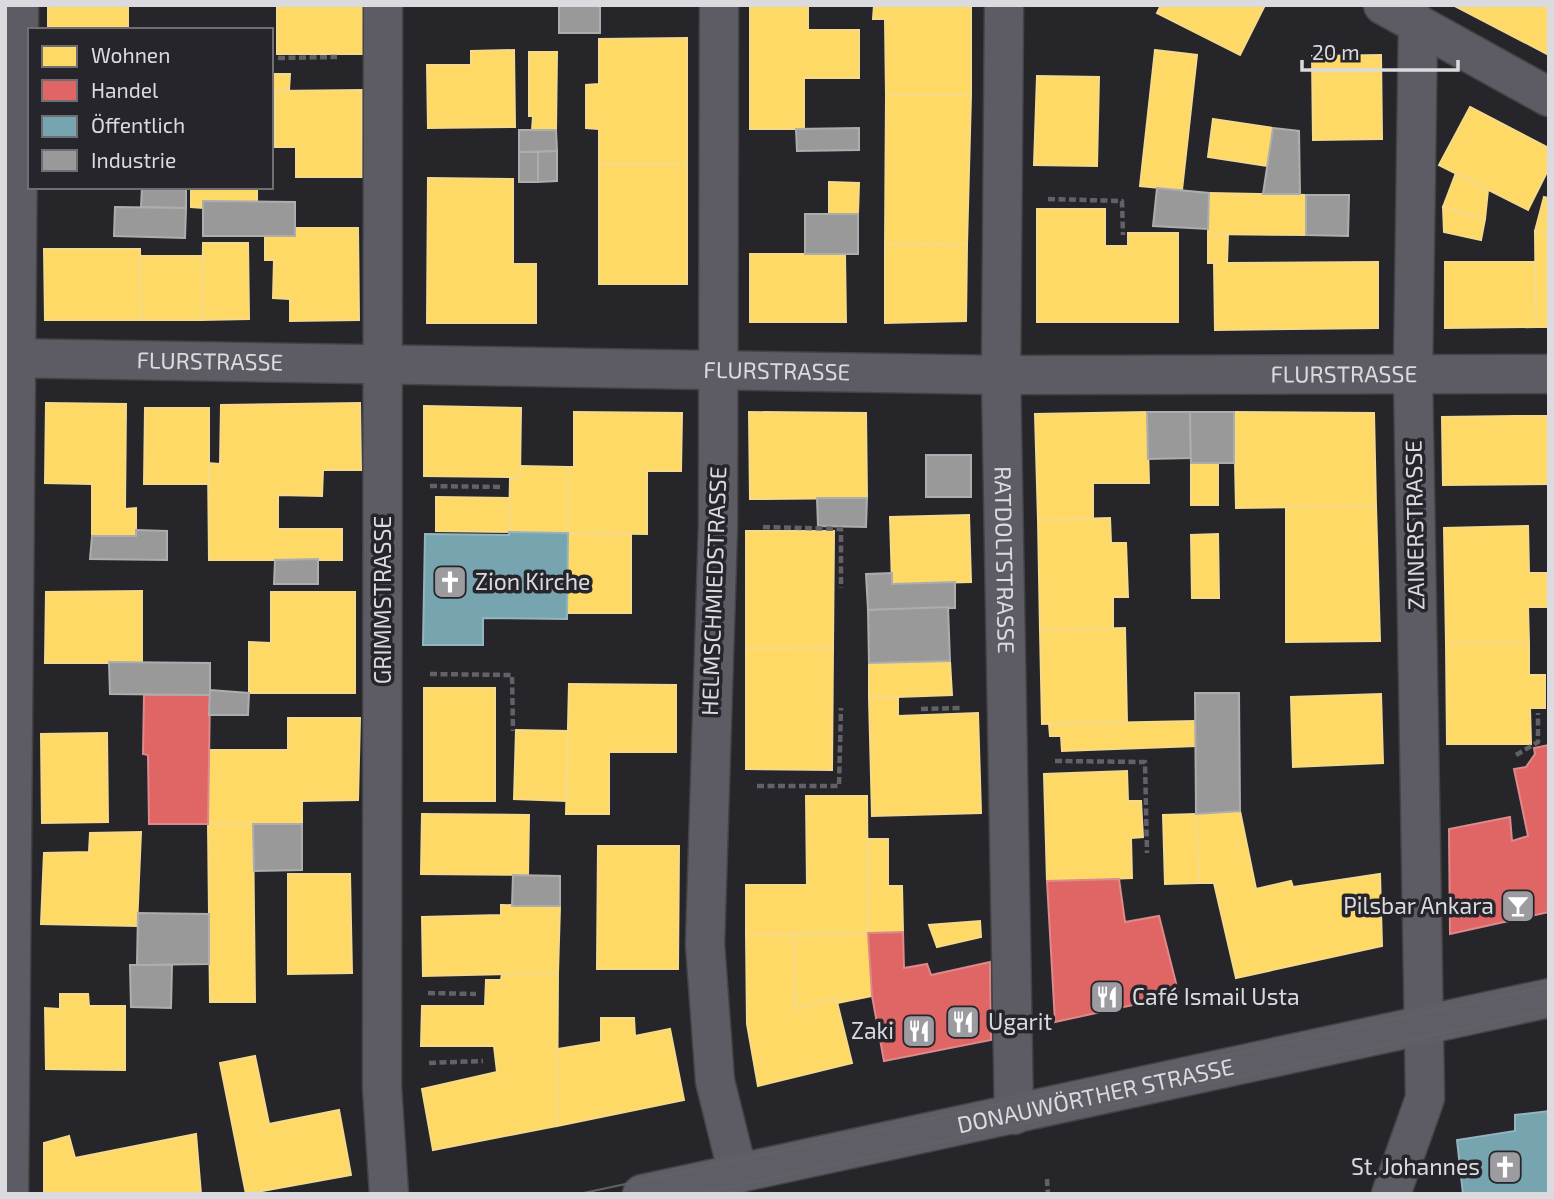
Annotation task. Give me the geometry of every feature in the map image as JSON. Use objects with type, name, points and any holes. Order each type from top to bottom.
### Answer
[{"type":"main road","name":"DONAUWÖRTHER STRASSE","points":[[642,1194],[679,1190],[738,1174],[1549,999]]},
{"type":"street","points":[[9,1194],[11,358],[19,5]]},
{"type":"street","name":"GRIMMSTRASSE","points":[[383,5],[382,1065],[389,1194]]},
{"type":"street","name":"HELMSCHMIEDSTRASSE","points":[[719,5],[718,526],[707,787],[705,944],[715,1081],[738,1174]]},
{"type":"street","name":"RATDOLTSTRASSE","points":[[1004,5],[1001,375],[1014,1115]]},
{"type":"street","points":[[1383,5],[1549,97]]},
{"type":"street","name":"ZAINERSTRASSE","points":[[1391,1194],[1424,1098],[1422,1025],[1425,954],[1419,850],[1413,374],[1418,24]]},
{"type":"street","name":"FLURSTRASSE","points":[[11,358],[1001,375],[1549,374]]},
{"type":"path","points":[[278,58],[384,56]]},
{"type":"path","points":[[1002,198],[1122,201],[1123,235]]},
{"type":"path","points":[[383,486],[503,487]]},
{"type":"path","points":[[718,526],[841,530],[841,588]]},
{"type":"path","points":[[383,674],[512,675],[513,731]]},
{"type":"path","points":[[707,787],[839,786],[841,708]]},
{"type":"path","points":[[1516,755],[1538,742],[1538,713]]},
{"type":"path","points":[[1008,761],[1145,762],[1147,853]]},
{"type":"path","points":[[382,1065],[483,1061]]},
{"type":"path","points":[[1047,1179],[1048,1194]]},
{"type":"building: Wohnen","points":[[128,5],[128,28],[48,28],[48,6]]},
{"type":"building: Wohnen","points":[[277,5],[363,5],[363,54],[277,54]]},
{"type":"building: Wohnen","points":[[750,5],[808,5],[808,30],[859,30],[859,78],[804,78],[804,129],[750,129]]},
{"type":"building: Wohnen","points":[[874,5],[971,5],[971,95],[886,95],[885,19],[873,19]]},
{"type":"building: Wohnen","points":[[1161,5],[1265,5],[1240,55],[1157,13]]},
{"type":"building: Wohnen","points":[[1453,5],[1549,5],[1549,55]]},
{"type":"building: Wohnen","points":[[687,38],[687,164],[599,164],[599,129],[586,128],[586,85],[599,84],[599,39]]},
{"type":"building: Wohnen","points":[[514,50],[515,127],[428,128],[427,65],[471,65],[471,51]]},
{"type":"building: Wohnen","points":[[1155,50],[1197,55],[1182,190],[1140,186]]},
{"type":"building: Wohnen","points":[[529,52],[557,52],[556,130],[532,130],[533,116],[529,116]]},
{"type":"building: Wohnen","points":[[1381,55],[1382,139],[1313,140],[1312,56]]},
{"type":"building: Wohnen","points":[[273,74],[290,74],[289,90],[275,91],[275,100]]},
{"type":"building: Wohnen","points":[[1037,76],[1099,77],[1097,166],[1034,165]]},
{"type":"building: Wohnen","points":[[362,90],[362,177],[296,177],[296,147],[275,147],[275,91]]},
{"type":"building: Wohnen","points":[[886,95],[971,95],[967,245],[885,244]]},
{"type":"building: Wohnen","points":[[273,100],[275,100],[273,147]]},
{"type":"building: Wohnen","points":[[1470,107],[1549,148],[1549,168],[1528,210],[1439,165]]},
{"type":"building: Wohnen","points":[[1213,119],[1273,128],[1268,166],[1208,157]]},
{"type":"building: Wohnen","points":[[599,164],[687,164],[687,284],[599,284]]},
{"type":"building: Wohnen","points":[[1456,173],[1488,190],[1485,219],[1443,207]]},
{"type":"building: Wohnen","points":[[428,178],[513,179],[513,264],[536,264],[536,323],[427,323]]},
{"type":"building: Wohnen","points":[[829,182],[859,183],[858,214],[829,214]]},
{"type":"building: Wohnen","points":[[191,189],[257,189],[257,202],[203,201],[203,208],[191,207]]},
{"type":"building: Wohnen","points":[[1209,193],[1306,195],[1306,235],[1208,234]]},
{"type":"building: Wohnen","points":[[1544,197],[1549,198],[1549,236],[1535,231]]},
{"type":"building: Wohnen","points":[[1443,207],[1485,219],[1481,240],[1444,232]]},
{"type":"building: Wohnen","points":[[1037,209],[1105,209],[1105,246],[1128,246],[1128,233],[1178,233],[1178,322],[1037,322]]},
{"type":"building: Wohnen","points":[[295,228],[358,228],[359,320],[290,321],[290,299],[273,298],[274,260],[265,260],[265,236],[295,236]]},
{"type":"building: Wohnen","points":[[1535,231],[1549,236],[1549,327],[1536,327]]},
{"type":"building: Wohnen","points":[[1208,234],[1228,234],[1227,263],[1378,262],[1378,328],[1215,330],[1214,263],[1208,263]]},
{"type":"building: Wohnen","points":[[203,243],[248,243],[249,319],[202,320]]},
{"type":"building: Wohnen","points":[[885,244],[967,245],[966,321],[885,323]]},
{"type":"building: Wohnen","points":[[44,249],[140,249],[141,320],[45,320]]},
{"type":"building: Wohnen","points":[[750,254],[845,254],[846,322],[750,322]]},
{"type":"building: Wohnen","points":[[140,256],[203,256],[202,320],[141,320]]},
{"type":"building: Wohnen","points":[[1445,262],[1535,262],[1536,327],[1445,328]]},
{"type":"building: Wohnen","points":[[46,403],[126,404],[125,509],[136,508],[136,536],[92,536],[92,484],[45,483]]},
{"type":"building: Wohnen","points":[[360,403],[361,470],[323,470],[322,496],[278,495],[278,529],[342,529],[342,560],[209,560],[208,463],[220,464],[221,405]]},
{"type":"building: Wohnen","points":[[424,406],[521,408],[520,477],[424,476]]},
{"type":"building: Wohnen","points":[[145,408],[209,408],[209,484],[144,484]]},
{"type":"building: Wohnen","points":[[574,412],[682,413],[681,471],[647,471],[647,534],[568,533],[568,467],[574,467]]},
{"type":"building: Wohnen","points":[[749,412],[866,413],[867,498],[750,499]]},
{"type":"building: Wohnen","points":[[1147,412],[1149,483],[1093,483],[1093,519],[1038,520],[1035,414]]},
{"type":"building: Wohnen","points":[[1234,412],[1374,413],[1376,506],[1236,508]]},
{"type":"building: Wohnen","points":[[1549,416],[1549,484],[1443,485],[1442,417]]},
{"type":"building: Wohnen","points":[[1191,463],[1218,463],[1218,505],[1191,505]]},
{"type":"building: Wohnen","points":[[520,466],[568,467],[568,533],[509,532],[510,478],[520,477]]},
{"type":"building: Wohnen","points":[[436,497],[510,498],[509,532],[436,531]]},
{"type":"building: Wohnen","points":[[1376,506],[1380,641],[1286,642],[1286,507]]},
{"type":"building: Wohnen","points":[[969,515],[971,582],[892,584],[890,517]]},
{"type":"building: Wohnen","points":[[1110,518],[1111,543],[1126,543],[1128,597],[1113,597],[1113,629],[1040,630],[1038,520]]},
{"type":"building: Wohnen","points":[[1528,526],[1529,573],[1547,573],[1548,607],[1528,607],[1529,643],[1446,643],[1444,528]]},
{"type":"building: Wohnen","points":[[746,531],[834,531],[833,648],[746,649]]},
{"type":"building: Wohnen","points":[[568,533],[631,534],[631,613],[567,613]]},
{"type":"building: Wohnen","points":[[1218,534],[1219,598],[1192,598],[1191,535]]},
{"type":"building: Wohnen","points":[[142,591],[142,663],[45,663],[46,592]]},
{"type":"building: Wohnen","points":[[271,592],[355,592],[355,693],[249,693],[249,642],[271,643]]},
{"type":"building: Wohnen","points":[[1125,628],[1127,722],[1042,724],[1040,630]]},
{"type":"building: Wohnen","points":[[1446,643],[1529,643],[1529,675],[1545,675],[1545,708],[1530,708],[1531,744],[1447,744]]},
{"type":"building: Wohnen","points":[[833,648],[832,770],[746,769],[746,649]]},
{"type":"building: Wohnen","points":[[950,661],[952,695],[869,698],[869,663]]},
{"type":"building: Wohnen","points":[[569,684],[676,685],[676,752],[609,752],[609,814],[566,814]]},
{"type":"building: Wohnen","points":[[424,688],[495,688],[495,801],[424,801]]},
{"type":"building: Wohnen","points":[[1381,694],[1383,763],[1293,767],[1291,697]]},
{"type":"building: Wohnen","points":[[898,697],[898,716],[978,713],[981,813],[872,816],[869,698]]},
{"type":"building: Wohnen","points":[[288,718],[360,718],[358,800],[302,801],[302,824],[208,824],[209,750],[288,750]]},
{"type":"building: Wohnen","points":[[1195,721],[1196,746],[1062,751],[1061,736],[1050,736],[1049,724]]},
{"type":"building: Wohnen","points":[[516,730],[568,731],[566,801],[514,799]]},
{"type":"building: Wohnen","points":[[107,733],[108,822],[42,823],[41,734]]},
{"type":"building: Wohnen","points":[[1127,771],[1128,801],[1141,801],[1143,837],[1131,838],[1132,878],[1047,881],[1044,774]]},
{"type":"building: Wohnen","points":[[806,796],[867,796],[868,933],[746,934],[746,885],[807,885]]},
{"type":"building: Wohnen","points":[[1240,811],[1256,889],[1291,881],[1293,887],[1380,874],[1382,946],[1236,978],[1214,883],[1199,883],[1196,814]]},
{"type":"building: Wohnen","points":[[422,814],[529,815],[528,875],[421,874]]},
{"type":"building: Wohnen","points":[[1196,814],[1199,883],[1165,884],[1163,815]]},
{"type":"building: Wohnen","points":[[208,824],[253,824],[255,1002],[210,1002]]},
{"type":"building: Wohnen","points":[[141,832],[137,926],[41,924],[44,853],[89,852],[90,833]]},
{"type":"building: Wohnen","points":[[868,839],[888,839],[888,886],[902,886],[903,932],[868,933]]},
{"type":"building: Wohnen","points":[[598,846],[679,846],[678,969],[597,969]]},
{"type":"building: Wohnen","points":[[288,874],[350,874],[352,973],[288,974]]},
{"type":"building: Wohnen","points":[[501,905],[560,906],[558,973],[423,976],[422,917],[501,915]]},
{"type":"building: Wohnen","points":[[980,921],[981,937],[937,947],[929,925]]},
{"type":"building: Wohnen","points":[[868,933],[872,996],[837,1003],[836,998],[795,1009],[794,934]]},
{"type":"building: Wohnen","points":[[746,934],[794,934],[795,1009],[836,998],[852,1063],[758,1086],[747,1024]]},
{"type":"building: Wohnen","points":[[558,973],[557,1126],[433,1150],[422,1089],[497,1072],[494,1046],[421,1046],[422,1006],[485,1006],[486,980],[501,980],[502,974]]},
{"type":"building: Wohnen","points":[[60,994],[88,994],[89,1006],[125,1006],[125,1070],[46,1069],[45,1008],[60,1009]]},
{"type":"building: Wohnen","points":[[601,1018],[634,1018],[635,1036],[670,1029],[684,1100],[557,1126],[557,1049],[601,1042]]},
{"type":"building: Wohnen","points":[[255,1056],[269,1124],[339,1110],[351,1175],[246,1194],[220,1063]]},
{"type":"building: Wohnen","points":[[196,1134],[201,1194],[44,1194],[44,1143],[69,1136],[75,1158]]},
{"type":"building: Handel","points":[[144,695],[210,695],[208,824],[149,824],[148,755],[143,754]]},
{"type":"building: Handel","points":[[1549,745],[1549,912],[1450,934],[1449,829],[1510,817],[1512,841],[1528,836],[1514,769],[1526,767],[1535,754],[1534,748]]},
{"type":"building: Handel","points":[[1119,879],[1125,922],[1159,916],[1179,995],[1055,1022],[1047,881]]},
{"type":"building: Handel","points":[[903,932],[904,968],[927,964],[931,975],[990,962],[991,1040],[884,1061],[872,996],[868,933]]},
{"type":"building: Öffentlich","points":[[509,532],[568,533],[567,619],[483,618],[483,645],[423,645],[425,534],[509,535]]},
{"type":"building: Öffentlich","name":"St. Johannes","points":[[1549,1111],[1549,1194],[1463,1194],[1457,1140],[1515,1131],[1515,1115]]},
{"type":"building: Industrie","points":[[559,5],[600,5],[600,33],[559,33]]},
{"type":"building: Industrie","points":[[859,128],[859,150],[797,151],[796,129]]},
{"type":"building: Industrie","points":[[1273,128],[1299,131],[1300,194],[1263,194]]},
{"type":"building: Industrie","points":[[519,130],[556,130],[557,151],[519,152]]},
{"type":"building: Industrie","points":[[557,151],[557,181],[538,182],[538,152]]},
{"type":"building: Industrie","points":[[519,152],[538,152],[538,182],[519,182]]},
{"type":"building: Industrie","points":[[1157,188],[1209,193],[1208,229],[1153,226]]},
{"type":"building: Industrie","points":[[142,189],[186,189],[186,208],[141,207]]},
{"type":"building: Industrie","points":[[1306,195],[1349,195],[1348,236],[1306,235]]},
{"type":"building: Industrie","points":[[203,201],[295,202],[295,236],[203,236]]},
{"type":"building: Industrie","points":[[115,207],[186,208],[185,238],[114,236]]},
{"type":"building: Industrie","points":[[805,214],[858,214],[858,254],[805,254]]},
{"type":"building: Industrie","points":[[1147,412],[1190,412],[1191,458],[1148,459]]},
{"type":"building: Industrie","points":[[1190,412],[1234,412],[1234,463],[1191,463]]},
{"type":"building: Industrie","points":[[926,455],[971,455],[971,497],[926,497]]},
{"type":"building: Industrie","points":[[817,498],[867,498],[866,527],[818,526]]},
{"type":"building: Industrie","points":[[136,530],[167,531],[167,560],[90,559],[92,536],[136,536]]},
{"type":"building: Industrie","points":[[318,559],[318,584],[274,584],[275,560]]},
{"type":"building: Industrie","points":[[892,573],[892,584],[955,582],[955,608],[868,610],[866,574]]},
{"type":"building: Industrie","points":[[948,607],[950,661],[869,663],[868,610]]},
{"type":"building: Industrie","points":[[109,662],[210,663],[210,695],[110,694]]},
{"type":"building: Industrie","points":[[210,690],[249,693],[248,715],[209,715]]},
{"type":"building: Industrie","points":[[1195,693],[1239,693],[1240,811],[1196,814]]},
{"type":"building: Industrie","points":[[253,824],[302,824],[302,870],[254,871]]},
{"type":"building: Industrie","points":[[513,875],[560,876],[560,906],[512,906]]},
{"type":"building: Industrie","points":[[138,913],[209,914],[209,964],[137,965]]},
{"type":"building: Industrie","points":[[130,965],[172,965],[171,1008],[131,1007]]},
{"type":"tram line","points":[[579,1194],[1549,986]]},
{"type":"tram line","points":[[697,1194],[1549,1010]]},
{"type":"place","name":"Zion Kirche","points":[[450,582]]},
{"type":"place","name":"Pilsbar Ankara","points":[[1518,906]]},
{"type":"place","name":"Café Ismail Usta","points":[[1107,997]]},
{"type":"place","name":"Ugarit","points":[[963,1022]]},
{"type":"place","name":"Zaki","points":[[919,1031]]},
{"type":"place","name":"St. Johannes","points":[[1505,1167]]}]
